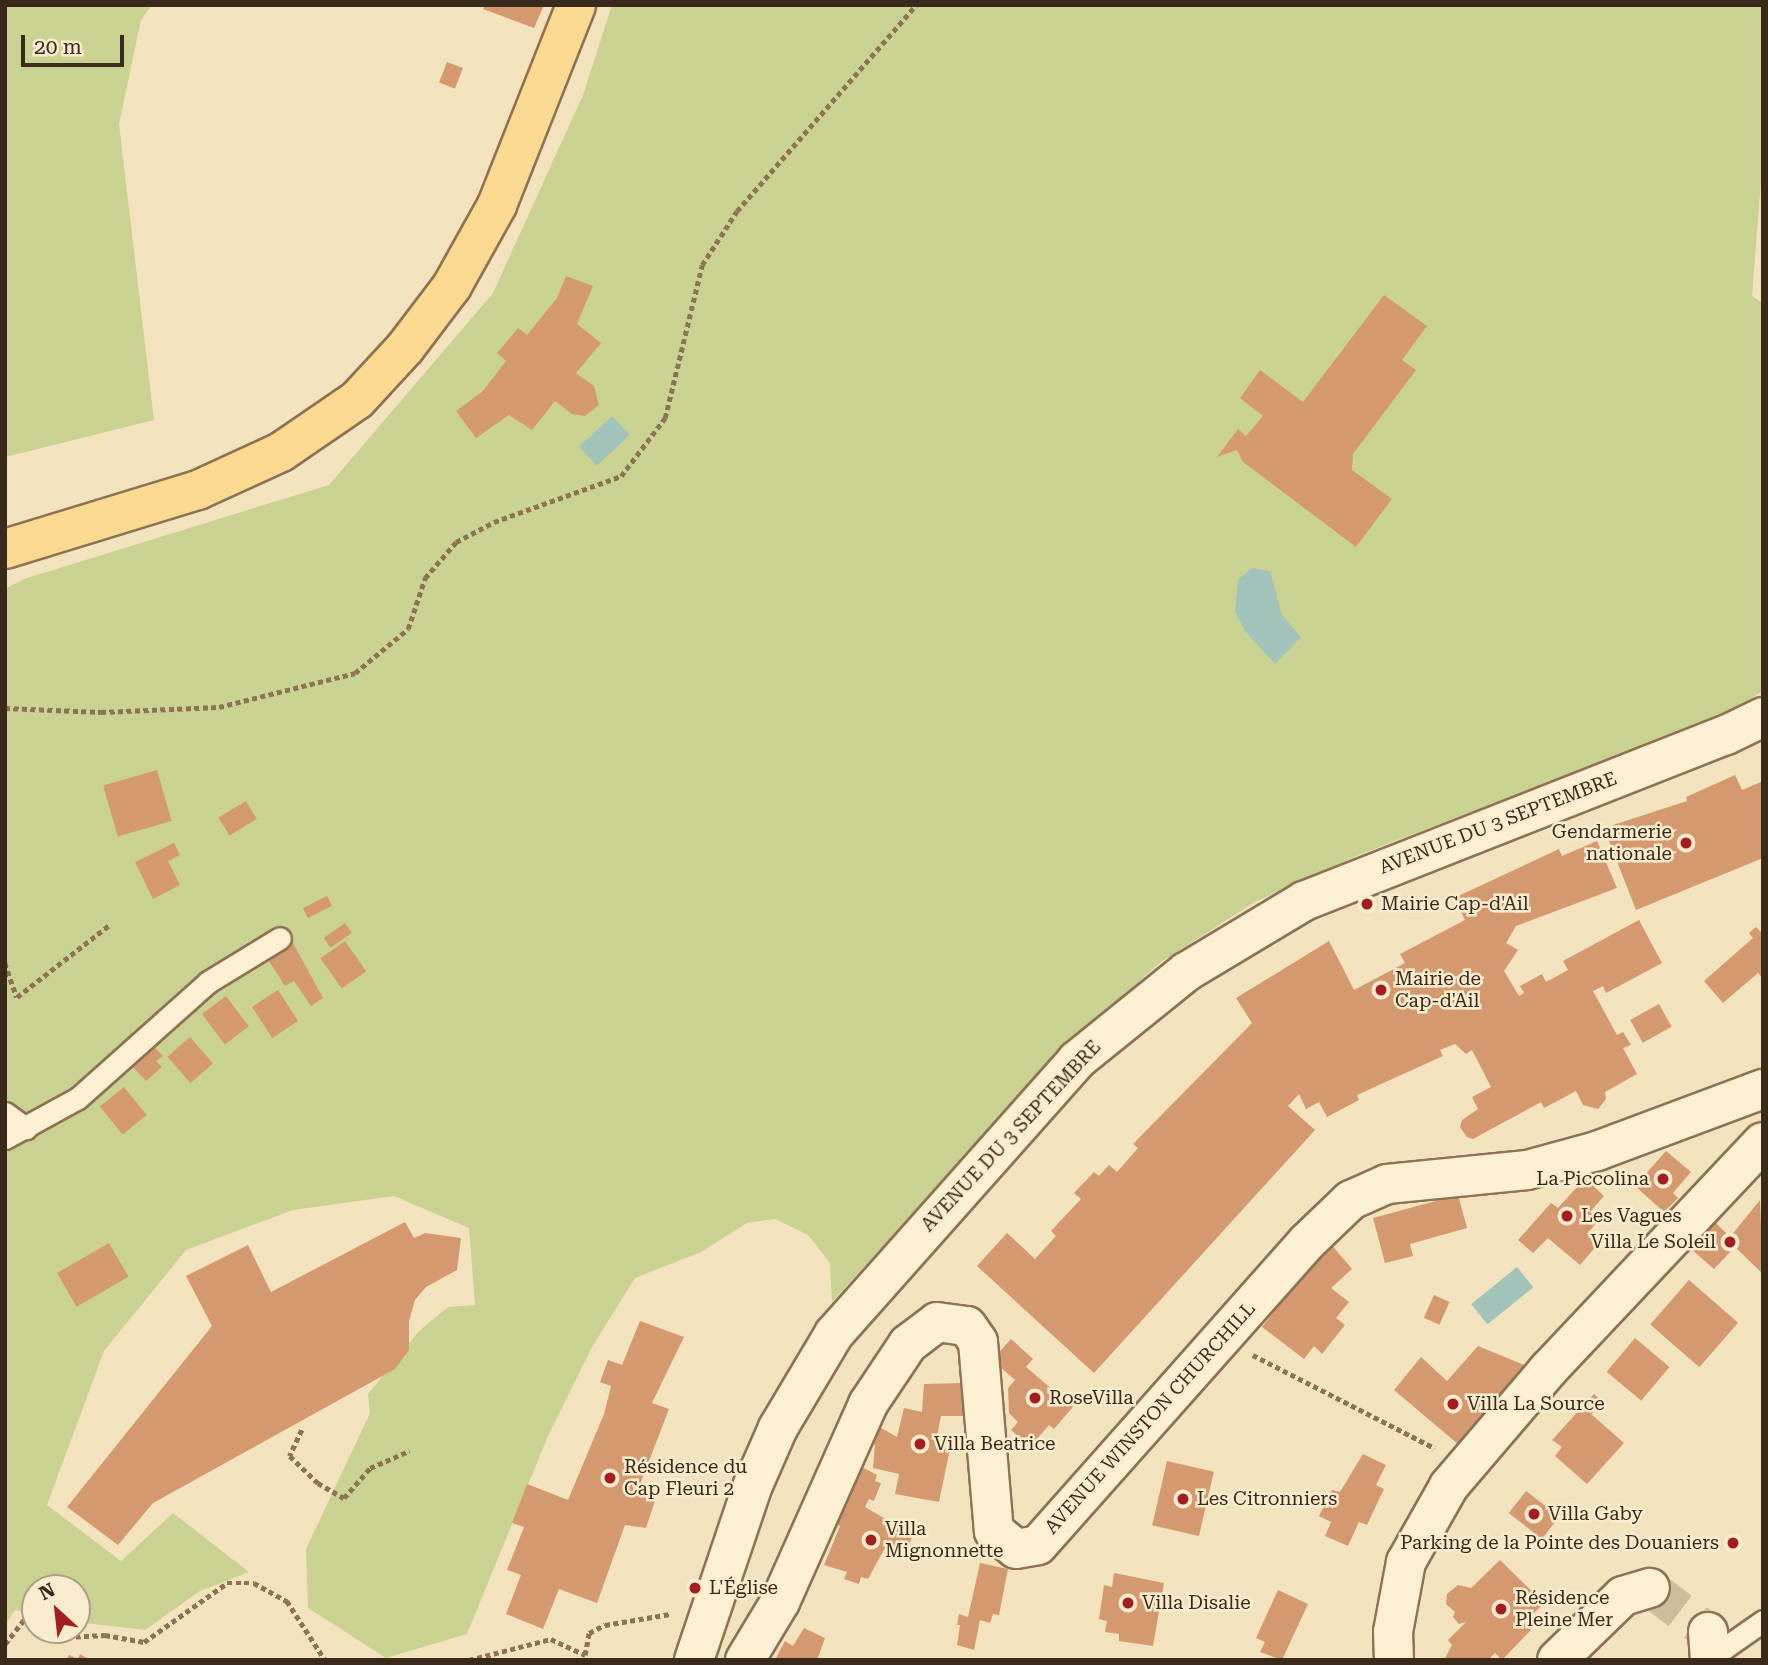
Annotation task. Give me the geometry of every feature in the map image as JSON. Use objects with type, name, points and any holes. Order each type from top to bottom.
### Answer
[{"type":"main road","points":[[5,549],[198,490],[281,452],[358,400],[405,348],[452,286],[497,205],[576,5]]},
{"type":"street","name":"AVENUE DU 3 SEPTEMBRE","points":[[694,1660],[753,1485],[778,1429],[834,1334],[883,1273],[1088,1050],[1186,972],[1304,901],[1726,735],[1763,717]]},
{"type":"street","name":"AVENUE WINSTON CHURCHILL","points":[[745,1660],[780,1602],[868,1404],[908,1344],[937,1322],[967,1326],[978,1342],[994,1531],[1016,1549],[1038,1545],[1307,1242],[1351,1200],[1387,1184],[1551,1163],[1763,1089]]},
{"type":"street","points":[[1394,1660],[1393,1632],[1406,1562],[1449,1486],[1548,1370],[1763,1142]]},
{"type":"street","points":[[1557,1660],[1623,1596],[1650,1588]]},
{"type":"lane","points":[[5,1138],[78,1098],[208,982],[280,938]]},
{"type":"lane","points":[[5,1113],[26,1128]]},
{"type":"lane","points":[[1711,1649],[1763,1621]]},
{"type":"path","points":[[5,708],[76,712],[219,707],[355,673],[408,629],[425,578],[456,542],[494,522],[621,476],[665,418],[702,265],[737,211],[916,5]]},
{"type":"path","points":[[5,963],[17,998],[109,925]]},
{"type":"path","points":[[1222,1337],[1291,1376],[1408,1431],[1465,1468]]},
{"type":"path","points":[[302,1430],[290,1456],[318,1483],[344,1498],[370,1468],[409,1451]]},
{"type":"path","points":[[91,1636],[106,1635],[144,1642],[227,1583],[254,1583],[288,1601],[325,1660]]},
{"type":"path","points":[[469,1660],[551,1639],[585,1656],[589,1633],[606,1625],[670,1614]]},
{"type":"path","points":[[5,1644],[21,1624]]},
{"type":"green space","points":[[5,5],[152,5],[141,20],[119,124],[154,420],[5,457]]},
{"type":"green space","points":[[612,5],[1763,5],[1763,156],[1752,296],[1763,303],[1763,691],[1725,715],[1361,854],[1255,902],[1161,962],[1053,1058],[832,1302],[830,1263],[808,1235],[775,1219],[747,1223],[701,1252],[635,1278],[592,1347],[548,1436],[467,1634],[386,1658],[308,1608],[306,1549],[370,1413],[368,1394],[419,1331],[448,1307],[475,1305],[469,1228],[394,1196],[293,1210],[186,1250],[104,1351],[47,1505],[121,1561],[173,1513],[249,1572],[200,1591],[145,1630],[91,1624],[91,1574],[21,1574],[21,1612],[15,1610],[5,1625],[5,589],[24,579],[329,485],[493,293],[583,95]]},
{"type":"water","points":[[612,416],[630,435],[597,466],[579,447]]},
{"type":"water","points":[[1252,568],[1270,571],[1282,615],[1301,637],[1275,664],[1245,631],[1235,612],[1238,580]]},
{"type":"water","points":[[1517,1267],[1533,1287],[1488,1324],[1471,1304]]},
{"type":"building","points":[[485,5],[544,5],[534,28],[483,9]]},
{"type":"building","points":[[447,62],[463,68],[455,89],[439,83]]},
{"type":"building","points":[[566,276],[593,286],[577,324],[601,343],[576,373],[594,386],[599,405],[585,416],[572,414],[555,401],[532,430],[509,415],[476,438],[456,411],[482,392],[506,361],[497,353],[518,328],[527,335],[557,298]]},
{"type":"building","points":[[1384,295],[1427,326],[1402,360],[1416,370],[1353,454],[1352,470],[1392,499],[1356,547],[1243,462],[1237,450],[1217,457],[1238,429],[1246,436],[1263,416],[1240,398],[1260,370],[1303,402]]},
{"type":"building","points":[[157,770],[172,821],[118,836],[103,785]]},
{"type":"building","name":"Gendarmerie nationale","points":[[1735,775],[1742,790],[1763,781],[1763,858],[1636,910],[1604,828],[1687,801],[1686,797]]},
{"type":"building","points":[[246,801],[257,819],[229,835],[219,817]]},
{"type":"building","points":[[1597,841],[1617,888],[1516,926],[1506,943],[1518,950],[1504,971],[1519,996],[1524,993],[1520,986],[1542,974],[1546,982],[1568,970],[1563,961],[1639,920],[1662,963],[1606,993],[1603,986],[1593,991],[1617,1035],[1623,1032],[1631,1045],[1623,1048],[1637,1074],[1605,1092],[1606,1099],[1598,1109],[1583,1105],[1576,1091],[1544,1108],[1541,1102],[1473,1139],[1467,1137],[1460,1127],[1462,1120],[1478,1109],[1472,1097],[1491,1087],[1472,1050],[1466,1054],[1455,1044],[1440,1050],[1443,1056],[1357,1095],[1359,1100],[1327,1117],[1319,1102],[1306,1109],[1299,1094],[1288,1106],[1315,1130],[1094,1373],[977,1266],[1007,1233],[1035,1259],[1056,1236],[1051,1231],[1081,1199],[1074,1193],[1094,1172],[1099,1176],[1109,1165],[1117,1172],[1138,1148],[1133,1144],[1252,1023],[1236,998],[1329,941],[1354,990],[1405,963],[1400,954],[1465,920],[1454,898],[1559,849],[1562,856]]},
{"type":"building","points":[[174,843],[180,855],[168,861],[180,885],[153,899],[135,862]]},
{"type":"building","points":[[327,896],[332,906],[308,918],[303,908]]},
{"type":"building","points":[[345,923],[352,933],[331,948],[324,938]]},
{"type":"building","points":[[1756,927],[1763,934],[1763,979],[1758,973],[1723,1003],[1704,981],[1753,938],[1749,933]]},
{"type":"building","points":[[292,941],[323,998],[311,1006],[294,981],[285,986],[267,958]]},
{"type":"building","points":[[345,941],[366,971],[342,989],[320,958]]},
{"type":"building","points":[[278,990],[298,1021],[272,1038],[252,1007]]},
{"type":"building","points":[[226,996],[249,1026],[225,1044],[202,1014]]},
{"type":"building","points":[[1659,1004],[1672,1027],[1643,1043],[1630,1020]]},
{"type":"building","points":[[190,1037],[213,1063],[190,1083],[167,1057]]},
{"type":"building","points":[[155,1048],[163,1056],[156,1061],[162,1067],[146,1081],[133,1067]]},
{"type":"building","points":[[124,1087],[147,1115],[123,1134],[100,1107]]},
{"type":"building","name":"La Piccolina","points":[[1666,1151],[1691,1172],[1673,1193],[1678,1198],[1664,1212],[1635,1186]]},
{"type":"building","name":"Les Vagues","points":[[1585,1178],[1604,1196],[1590,1212],[1599,1220],[1587,1234],[1598,1244],[1580,1265],[1548,1238],[1533,1253],[1518,1240],[1551,1203],[1558,1208]]},
{"type":"building","points":[[1458,1195],[1467,1228],[1410,1244],[1413,1256],[1385,1263],[1373,1218]]},
{"type":"building","name":"Villa Le Soleil","points":[[1760,1200],[1763,1274],[1735,1247],[1714,1269],[1691,1249],[1716,1223],[1730,1237]]},
{"type":"building","points":[[405,1222],[414,1238],[425,1233],[461,1238],[457,1270],[426,1287],[415,1300],[409,1321],[409,1350],[395,1369],[153,1503],[118,1545],[67,1507],[212,1326],[186,1276],[248,1245],[271,1292]]},
{"type":"building","points":[[109,1243],[128,1277],[77,1307],[57,1273]]},
{"type":"building","points":[[1330,1243],[1352,1269],[1331,1288],[1349,1302],[1336,1318],[1345,1325],[1322,1354],[1314,1346],[1304,1359],[1262,1327]]},
{"type":"building","points":[[1689,1280],[1738,1323],[1699,1367],[1650,1325]]},
{"type":"building","points":[[1434,1295],[1450,1302],[1439,1325],[1424,1318]]},
{"type":"building","name":"Résidence du Cap Fleuri 2","points":[[640,1321],[684,1337],[652,1403],[669,1409],[639,1487],[656,1498],[646,1528],[625,1525],[597,1603],[559,1589],[543,1629],[506,1614],[521,1575],[507,1570],[524,1527],[512,1523],[527,1484],[568,1500],[604,1414],[611,1386],[600,1382],[608,1360],[622,1365]]},
{"type":"building","points":[[1635,1338],[1669,1367],[1641,1401],[1607,1372]]},
{"type":"building","name":"RoseVilla","points":[[1011,1339],[1033,1359],[1026,1367],[1073,1407],[1054,1429],[1049,1425],[1030,1447],[1011,1430],[1018,1422],[1009,1413],[1008,1388],[1015,1380],[992,1360]]},
{"type":"building","name":"Villa La Source","points":[[1478,1346],[1536,1370],[1520,1388],[1511,1380],[1465,1450],[1394,1390],[1421,1357],[1447,1381]]},
{"type":"building","name":"Villa Beatrice","points":[[964,1383],[964,1416],[941,1416],[935,1446],[950,1449],[939,1502],[895,1494],[899,1474],[873,1468],[875,1445],[868,1440],[876,1425],[897,1437],[904,1408],[922,1412],[924,1384]]},
{"type":"building","points":[[1594,1394],[1603,1402],[1591,1414],[1624,1443],[1587,1484],[1555,1456],[1562,1447],[1552,1440]]},
{"type":"building","points":[[1363,1454],[1386,1465],[1376,1485],[1384,1489],[1367,1525],[1359,1522],[1348,1546],[1325,1536],[1331,1522],[1319,1516],[1332,1490],[1340,1492]]},
{"type":"building","name":"Les Citronniers","points":[[1167,1461],[1214,1472],[1199,1536],[1152,1525]]},
{"type":"building","name":"Villa Mignonnette","points":[[856,1464],[877,1475],[875,1481],[881,1483],[874,1501],[869,1499],[865,1507],[913,1535],[906,1553],[886,1546],[868,1579],[861,1577],[859,1584],[844,1579],[847,1572],[824,1565],[840,1526],[831,1523]]},
{"type":"building","name":"Villa Gaby","points":[[1526,1491],[1559,1517],[1542,1539],[1509,1513]]},
{"type":"building","name":"Résidence Pleine Mer","points":[[1500,1560],[1544,1603],[1524,1623],[1531,1630],[1502,1660],[1495,1653],[1488,1660],[1444,1660],[1452,1645],[1448,1640],[1466,1622],[1459,1624],[1453,1617],[1455,1612],[1446,1604],[1447,1594],[1458,1585],[1471,1588]]},
{"type":"building","points":[[980,1563],[1008,1569],[999,1615],[993,1614],[990,1623],[980,1620],[974,1650],[957,1645],[960,1625],[957,1625],[959,1614],[968,1617]]},
{"type":"building","name":"Villa Disalie","points":[[1114,1573],[1164,1583],[1153,1646],[1119,1641],[1119,1634],[1105,1632],[1107,1621],[1099,1619],[1104,1585],[1112,1587]]},
{"type":"building","points":[[1278,1590],[1308,1604],[1282,1660],[1260,1652],[1265,1642],[1256,1638]]},
{"type":"building","points":[[804,1628],[825,1638],[817,1660],[775,1660],[785,1641],[793,1646]]},
{"type":"building","points":[[80,1654],[90,1660],[66,1660],[69,1655],[78,1659]]},
{"type":"tunnel","points":[[1650,1588],[1708,1632]]},
{"type":"place","name":"Gendarmerie nationale","points":[[1686,843]]},
{"type":"place","name":"Mairie Cap-d'Ail","points":[[1367,904]]},
{"type":"place","name":"Mairie de Cap-d'Ail","points":[[1381,990]]},
{"type":"place","name":"La Piccolina","points":[[1663,1179]]},
{"type":"place","name":"Les Vagues","points":[[1567,1216]]},
{"type":"place","name":"Villa Le Soleil","points":[[1730,1242]]},
{"type":"place","name":"RoseVilla","points":[[1035,1398]]},
{"type":"place","name":"Villa La Source","points":[[1453,1404]]},
{"type":"place","name":"Villa Beatrice","points":[[920,1444]]},
{"type":"place","name":"Résidence du Cap Fleuri 2","points":[[610,1478]]},
{"type":"place","name":"Les Citronniers","points":[[1183,1499]]},
{"type":"place","name":"Villa Gaby","points":[[1534,1514]]},
{"type":"place","name":"Villa Mignonnette","points":[[871,1540]]},
{"type":"place","name":"Parking de la Pointe des Douaniers","points":[[1733,1543]]},
{"type":"place","name":"L'Église","points":[[695,1588]]},
{"type":"place","name":"Villa Disalie","points":[[1128,1603]]},
{"type":"place","name":"Résidence Pleine Mer","points":[[1501,1609]]}]
